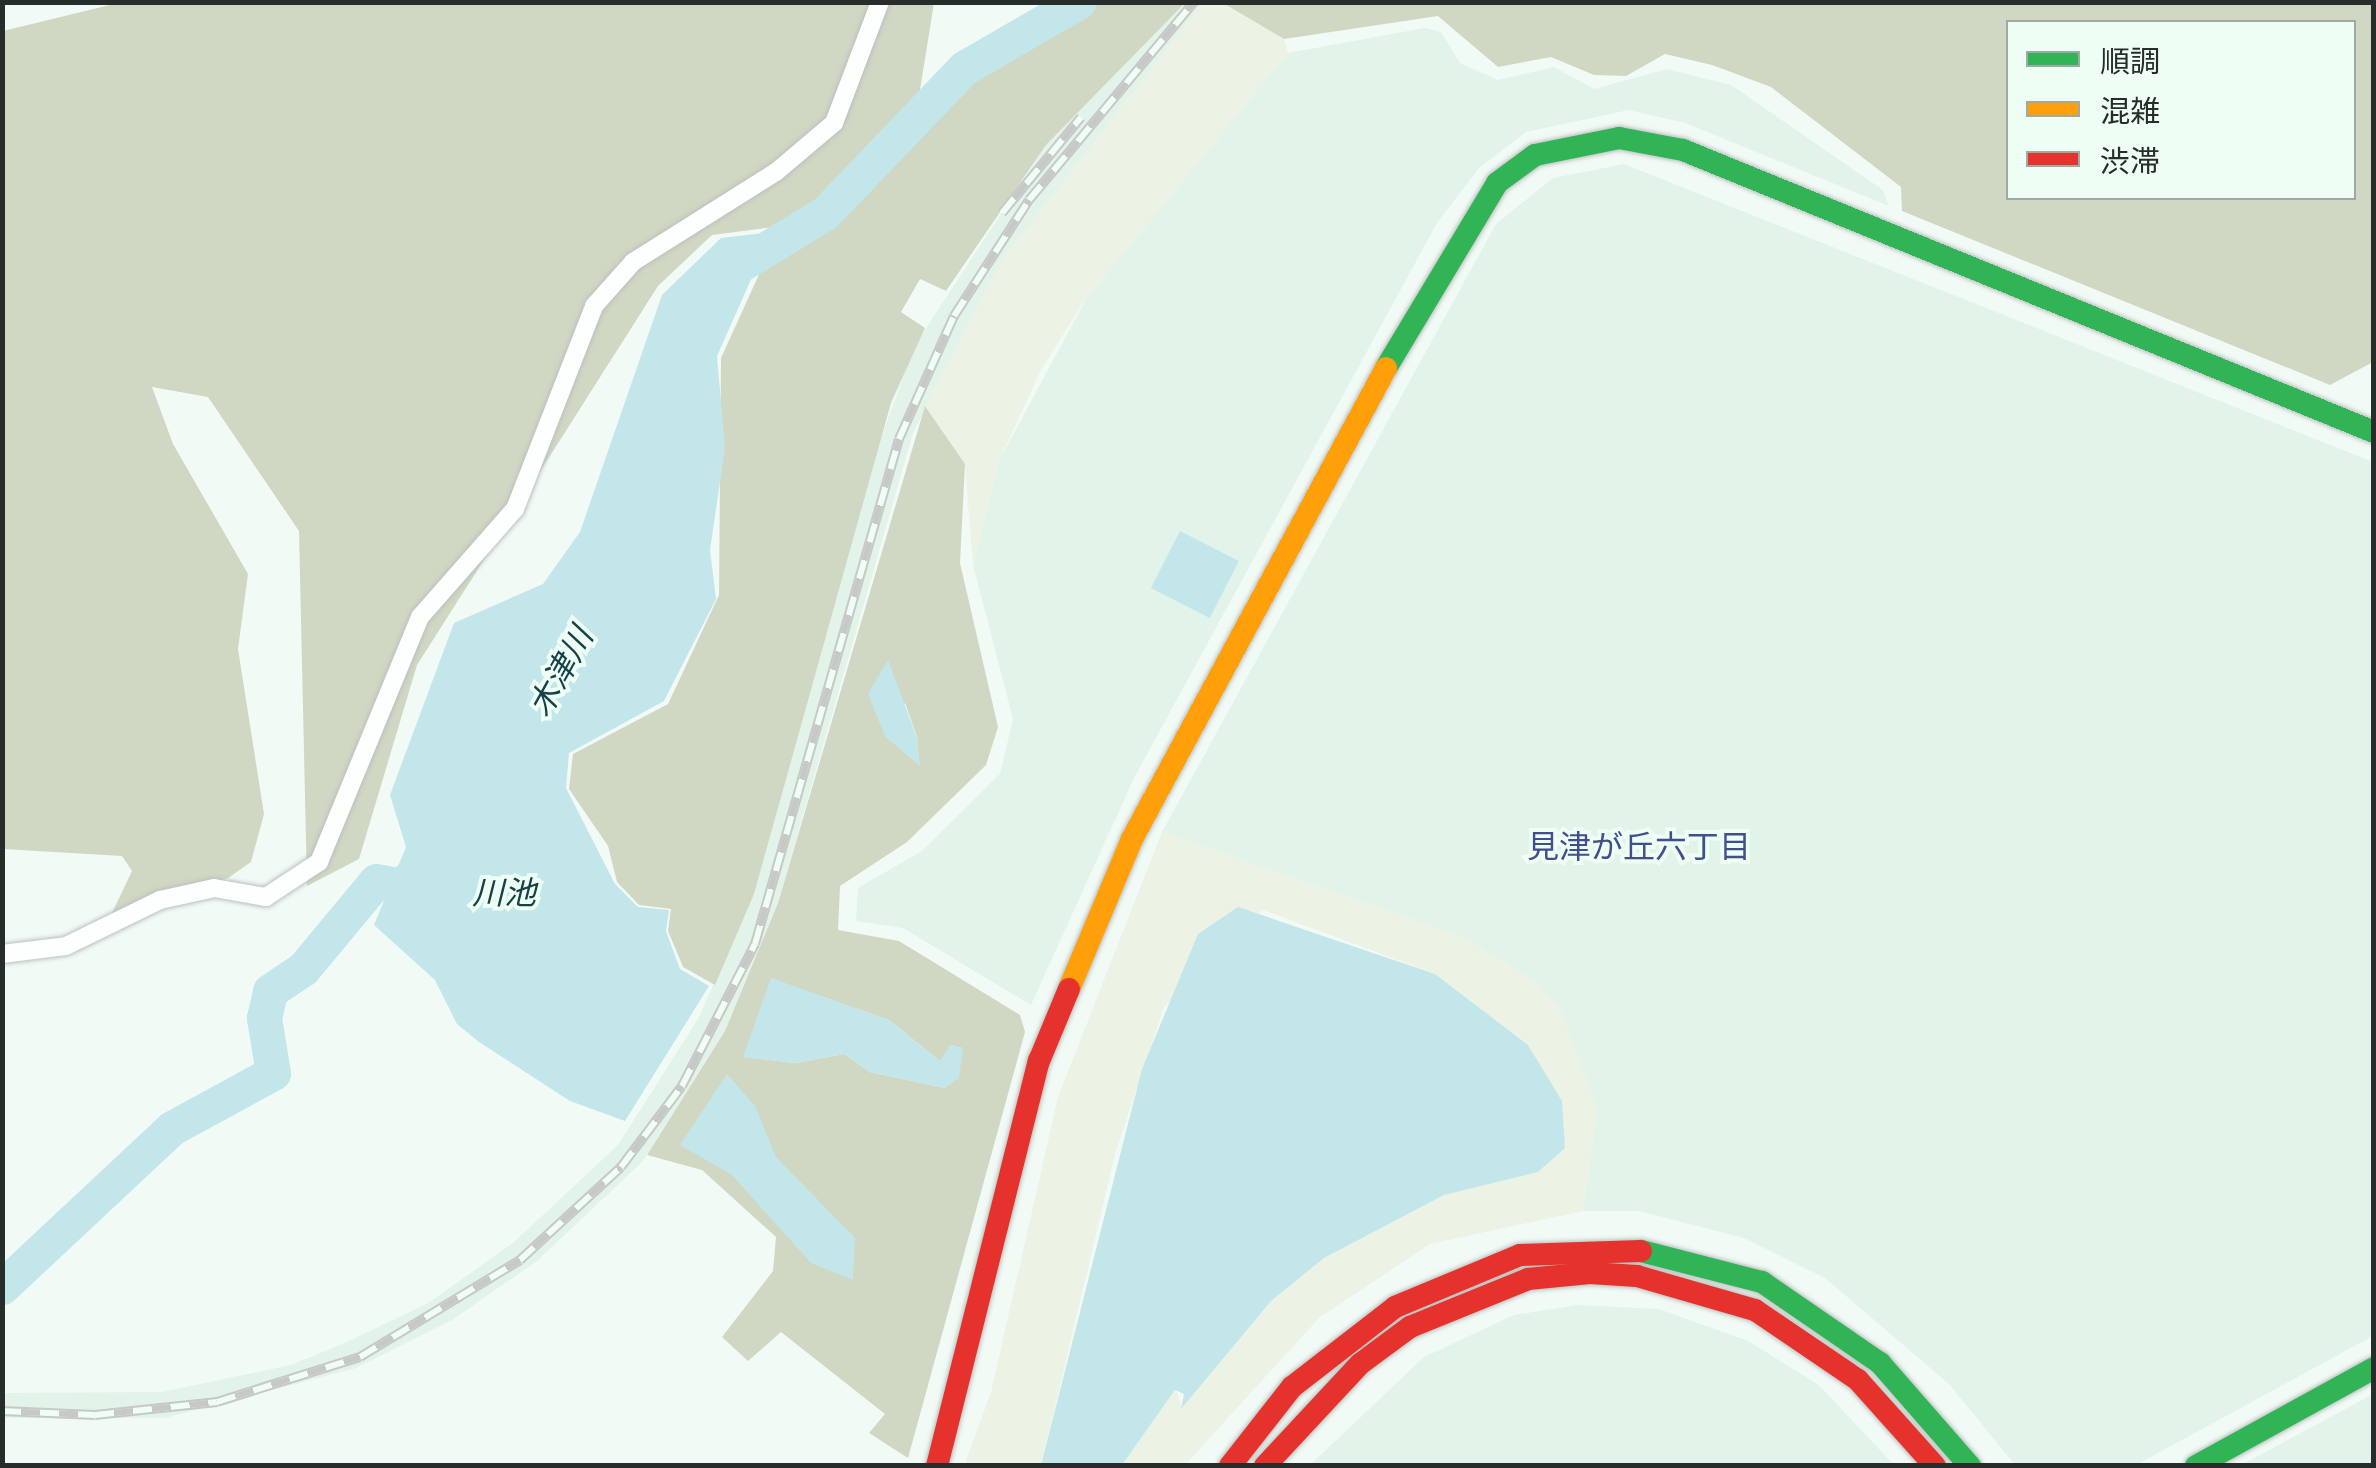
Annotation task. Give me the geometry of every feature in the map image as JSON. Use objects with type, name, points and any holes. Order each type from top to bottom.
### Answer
[{"type":"street","points":[[2,954],[66,946],[160,900],[214,888],[266,897],[320,862],[420,617],[514,509],[594,306],[633,262],[776,172],[834,123],[880,2]]},
{"type":"street","points":[[936,1466],[1039,1061],[1132,839],[1461,230],[1497,183],[1534,155],[1620,138],[1683,150],[2374,432]]},
{"type":"street","points":[[1230,1466],[1292,1388],[1395,1306],[1520,1255],[1590,1248],[1665,1255],[1762,1282],[1880,1362],[1970,1466]]},
{"type":"street","points":[[1265,1466],[1360,1364],[1410,1327],[1528,1279],[1590,1273],[1637,1276],[1755,1310],[1858,1380],[1935,1466]]},
{"type":"street","points":[[2196,1466],[2374,1368]]},
{"type":"shaded area","points":[[1185,3],[1203,3],[1001,262],[913,433],[778,903],[725,1031],[642,1162],[537,1261],[452,1320],[356,1368],[165,1418],[3,1418],[2,1393],[162,1392],[291,1365],[347,1342],[428,1303],[513,1243],[618,1145],[698,1019],[754,894],[873,460],[915,345],[1046,145]]},
{"type":"shaded area","points":[[1425,28],[1441,32],[1460,63],[1498,80],[1554,67],[1594,89],[1667,69],[1731,85],[1883,190],[1889,206],[1685,123],[1629,110],[1526,132],[1479,168],[1437,223],[1134,778],[1031,1005],[903,928],[856,921],[858,888],[922,851],[1000,774],[1013,719],[973,565],[1000,459],[1086,299],[1288,53]]},
{"type":"shaded area","points":[[1624,164],[2373,462],[2373,1336],[2136,1465],[2015,1465],[1949,1384],[1825,1278],[1744,1238],[1638,1211],[1583,1211],[1597,1108],[1537,982],[1460,936],[1162,832],[1496,224],[1553,178]]},
{"type":"shaded area","points":[[1577,1305],[1659,1309],[1748,1341],[1819,1385],[1894,1465],[1310,1465],[1424,1357],[1514,1315]]},
{"type":"shaded area","points":[[2373,1394],[2373,1465],[2241,1465],[2355,1404]]},
{"type":"green space","points":[[122,2],[934,3],[919,96],[1098,3],[1185,3],[1046,145],[946,291],[920,279],[901,312],[925,328],[891,403],[754,894],[715,985],[683,967],[668,931],[671,909],[639,905],[617,882],[608,846],[569,789],[573,754],[668,704],[719,595],[721,358],[761,270],[797,248],[781,226],[712,235],[658,286],[417,665],[359,859],[307,886],[299,531],[208,397],[152,387],[173,444],[248,574],[238,649],[264,814],[251,862],[228,878],[112,913],[132,871],[122,856],[3,849],[3,31]]},
{"type":"green space","points":[[1203,3],[1223,3],[1284,39],[1288,53],[1083,303],[1041,370],[1000,459],[973,565],[965,464],[925,406],[1001,262]]},
{"type":"green space","points":[[1223,3],[2373,3],[2373,362],[2330,385],[1902,211],[1901,187],[1771,87],[1712,65],[1665,54],[1626,76],[1594,75],[1551,57],[1498,67],[1438,16],[1284,39]]},
{"type":"green space","points":[[925,406],[965,464],[960,563],[998,727],[986,765],[907,842],[840,886],[838,930],[899,941],[1020,1015],[1025,1032],[908,1458],[869,1433],[885,1414],[781,1332],[748,1361],[722,1337],[773,1271],[776,1237],[702,1170],[647,1155],[725,1031],[778,903]],"holes":[[[905,703],[917,737],[919,764],[885,736]],[[772,979],[889,1020],[941,1062],[950,1045],[962,1048],[945,1088],[870,1072],[844,1054],[795,1063],[744,1057]]]},
{"type":"green space","points":[[1162,832],[1460,936],[1537,982],[1561,1011],[1597,1108],[1583,1211],[1430,1244],[1320,1317],[1185,1465],[1122,1465],[1176,1389],[1182,1407],[1271,1301],[1324,1258],[1444,1195],[1538,1172],[1565,1148],[1562,1101],[1528,1045],[1435,974],[1263,910],[1164,1007],[1116,1151],[1041,1465],[964,1466],[991,1392],[1058,1097]]},
{"type":"water","name":"川池","points":[[781,231],[790,248],[757,266],[717,356],[725,448],[710,550],[716,599],[664,701],[569,753],[566,788],[615,884],[638,907],[669,910],[666,931],[680,969],[709,986],[625,1121],[570,1101],[479,1042],[457,1024],[435,980],[374,925],[406,847],[390,795],[454,623],[543,584],[580,532],[662,295],[721,238]]},
{"type":"water","points":[[1180,531],[1239,561],[1210,618],[1151,588]]},
{"type":"water","points":[[888,660],[917,738],[920,766],[885,736],[868,694]]},
{"type":"water","points":[[1238,907],[1435,974],[1528,1045],[1562,1101],[1565,1148],[1538,1172],[1444,1195],[1324,1258],[1271,1301],[1181,1409],[1184,1394],[1175,1390],[1122,1465],[1041,1465],[1142,1069],[1198,934]]},
{"type":"water","points":[[771,978],[889,1020],[940,1061],[950,1045],[963,1048],[959,1078],[945,1088],[870,1072],[844,1054],[795,1063],[743,1057]]},
{"type":"water","points":[[727,1074],[755,1106],[776,1157],[855,1238],[853,1280],[811,1263],[732,1175],[680,1145]]},
{"type":"waterway","name":"木津川","points":[[743,263],[825,213],[964,68],[1078,2]]},
{"type":"waterway","name":"木津川","points":[[2,1287],[172,1128],[273,1073],[264,1018],[270,991],[303,969],[376,881],[403,886],[423,861]]},
{"type":"railway","points":[[2,1411],[95,1415],[217,1402],[360,1357],[520,1260],[621,1167],[682,1086],[755,944],[899,439],[954,316],[1029,200],[1194,2]]},
{"type":"railway","points":[[1002,213],[1081,117]]},
{"type":"traffic: fast","points":[[1386,368],[1497,183],[1535,155],[1619,138],[1683,150],[2374,432]]},
{"type":"traffic: fast","points":[[1641,1251],[1762,1282],[1880,1363],[1970,1466]]},
{"type":"traffic: fast","points":[[2196,1466],[2374,1368]]},
{"type":"traffic: slow","points":[[1069,989],[1132,839],[1386,368]]},
{"type":"traffic: jam","points":[[937,1466],[1039,1061],[1069,989]]},
{"type":"traffic: jam","points":[[1230,1466],[1292,1387],[1395,1307],[1520,1255],[1641,1251]]},
{"type":"traffic: jam","points":[[1265,1466],[1360,1364],[1410,1327],[1528,1279],[1590,1273],[1637,1276],[1755,1310],[1858,1380],[1935,1466]]},
{"type":"district","name":"見津が丘六丁目","points":[[1639,847]]}]
